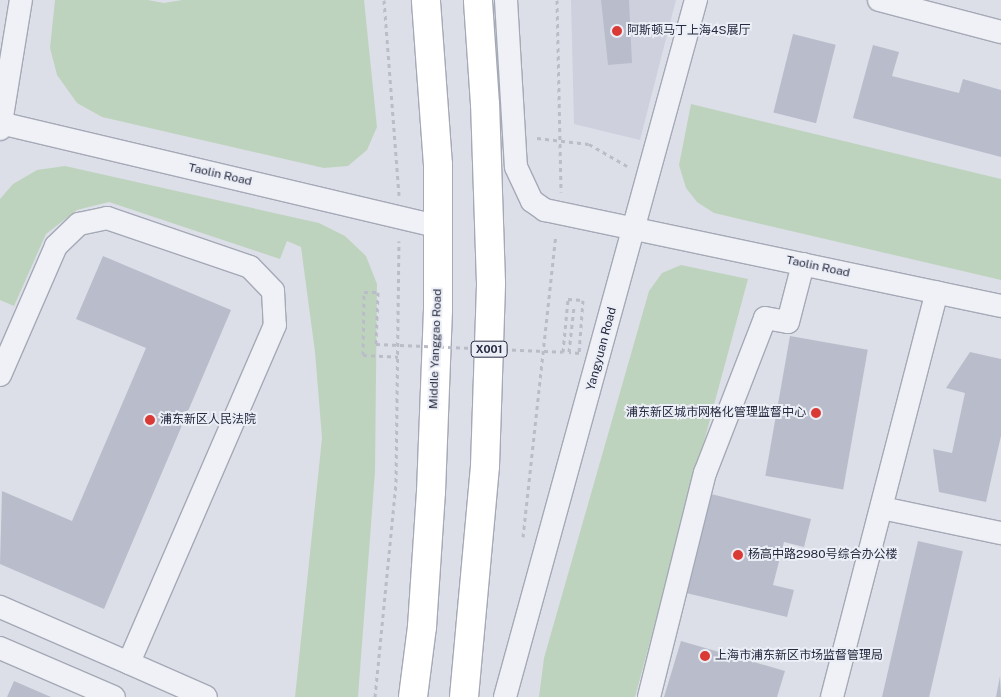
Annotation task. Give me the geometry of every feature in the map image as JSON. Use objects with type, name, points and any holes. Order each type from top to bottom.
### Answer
[{"type":"highway","name":"Middle Yanggao Road","points":[[413,697],[422,627],[431,492],[439,227],[426,0]]},
{"type":"highway","name":"X001","points":[[464,697],[485,466],[491,283],[485,104],[478,0]]},
{"type":"street","points":[[1,125],[21,0]]},
{"type":"street","name":"Taolin Road","points":[[506,0],[516,167],[523,186],[532,201],[558,214],[1001,306]]},
{"type":"street","name":"Yangyuan Road","points":[[505,697],[635,230],[696,0]]},
{"type":"street","points":[[880,0],[1001,32]]},
{"type":"street","name":"Taolin Road","points":[[1,125],[439,227]]},
{"type":"street","points":[[0,375],[56,246],[80,224],[107,218],[250,267],[273,291],[275,325],[129,663]]},
{"type":"street","points":[[649,697],[705,474],[765,318],[788,322],[803,264]]},
{"type":"street","points":[[832,697],[937,292]]},
{"type":"street","points":[[882,508],[1001,533]]},
{"type":"street","points":[[0,607],[206,697]]},
{"type":"street","points":[[0,648],[114,697]]},
{"type":"path","points":[[375,697],[396,482],[400,218],[398,161],[384,0]]},
{"type":"path","points":[[523,542],[562,187],[557,0]]},
{"type":"path","points":[[515,136],[561,139],[588,144],[606,152],[648,180]]},
{"type":"path","points":[[398,357],[364,355],[364,292],[378,292],[376,344],[564,352],[568,299],[583,300],[579,353],[569,352],[574,307]]},
{"type":"shaded area","points":[[571,0],[676,0],[640,140],[574,124]]},
{"type":"green space","points":[[55,0],[148,0],[164,3],[182,0],[364,0],[377,127],[367,150],[348,166],[324,168],[102,117],[77,103],[57,75],[50,48]]},
{"type":"green space","points":[[691,104],[1001,179],[1001,280],[714,213],[697,202],[686,188],[679,165]]},
{"type":"green space","points":[[65,166],[319,223],[345,236],[366,256],[377,284],[375,472],[358,697],[295,697],[322,438],[315,352],[301,247],[287,241],[280,259],[109,202],[77,210],[46,234],[14,306],[0,300],[0,199],[13,184],[37,170]]},
{"type":"green space","points":[[681,265],[748,279],[635,697],[539,697],[544,658],[649,291],[662,273]]},
{"type":"building","name":"阿斯顿马丁上海4S展厅","points":[[601,0],[629,0],[632,63],[608,65]]},
{"type":"building","points":[[793,34],[836,45],[816,123],[773,113]]},
{"type":"building","points":[[873,45],[899,52],[892,76],[959,93],[963,79],[1001,90],[1001,157],[853,118]]},
{"type":"building","name":"浦东新区人民法院","points":[[103,256],[231,310],[104,609],[0,564],[2,491],[72,521],[146,348],[76,319]]},
{"type":"building","name":"浦东新区城市网格化管理监督中心","points":[[790,336],[868,350],[843,490],[765,476]]},
{"type":"building","points":[[970,352],[1001,359],[1001,436],[986,502],[939,492],[933,449],[952,453],[965,393],[946,388]]},
{"type":"building","name":"杨高中路2980号综合办公楼","points":[[711,494],[811,519],[804,547],[784,542],[773,585],[794,590],[787,617],[686,593]]},
{"type":"building","points":[[918,541],[963,551],[929,697],[882,697]]},
{"type":"building","name":"上海市浦东新区市场监督管理局","points":[[681,641],[785,671],[777,697],[664,697]]},
{"type":"building","points":[[1000,676],[1001,697],[996,697]]},
{"type":"building","points":[[14,681],[51,697],[7,697]]},
{"type":"place","name":"阿斯顿马丁上海4S展厅","points":[[617,31]]},
{"type":"place","name":"浦东新区城市网格化管理监督中心","points":[[816,413]]},
{"type":"place","name":"浦东新区人民法院","points":[[150,420]]},
{"type":"place","name":"杨高中路2980号综合办公楼","points":[[738,555]]},
{"type":"place","name":"上海市浦东新区市场监督管理局","points":[[705,656]]}]
